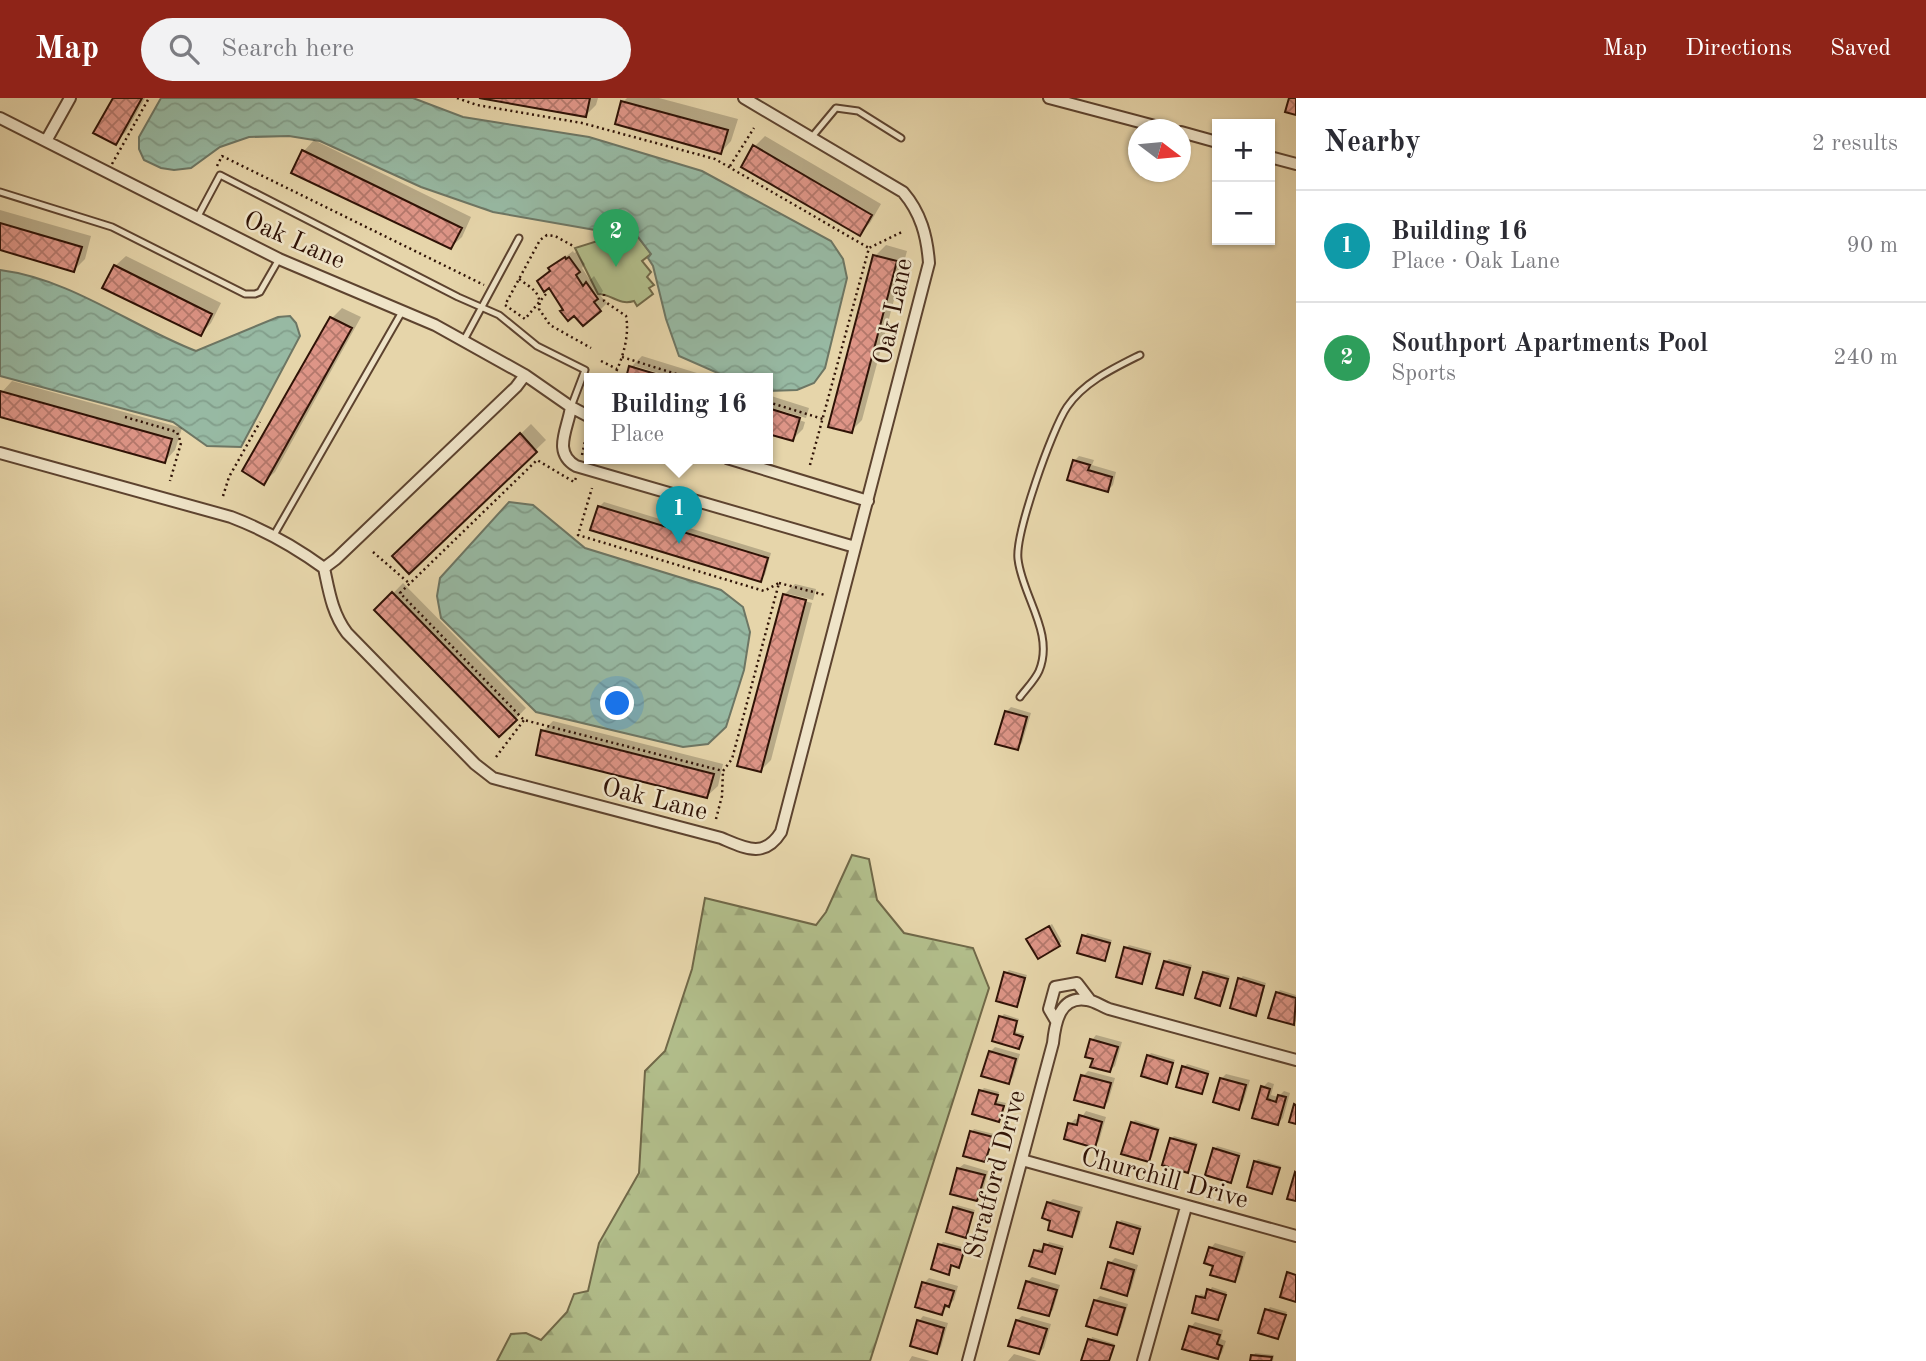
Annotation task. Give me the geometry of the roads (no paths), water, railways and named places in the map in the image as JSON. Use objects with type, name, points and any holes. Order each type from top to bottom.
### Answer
[{"type":"street","points":[[46,141],[70,98]]},
{"type":"street","name":"Oak Lane","points":[[324,568],[331,601],[347,633],[493,778],[722,838],[750,850],[767,847],[776,841],[781,832],[929,262],[920,217],[903,192],[744,98]]},
{"type":"street","points":[[1049,98],[1128,119]]},
{"type":"street","name":"Oak Lane","points":[[2,118],[279,259],[403,310],[464,341],[525,375],[584,414]]},
{"type":"street","points":[[1191,135],[1212,141]]},
{"type":"street","points":[[1275,158],[1296,164]]},
{"type":"street","points":[[0,453],[231,517],[274,536],[324,568],[496,406],[525,375]]},
{"type":"street","points":[[571,407],[562,449],[564,457],[576,466],[855,547]]},
{"type":"street","points":[[747,464],[868,501]]},
{"type":"street","points":[[1056,1021],[1049,1009],[1055,987],[1077,983],[1090,1000],[1108,1009],[1296,1060]]},
{"type":"street","name":"Stratford Drive","points":[[968,1361],[1053,1043],[1056,1021],[1063,1007],[1070,1002],[1090,1000]]},
{"type":"street","name":"Churchill Drive","points":[[1021,1160],[1186,1208],[1296,1236]]},
{"type":"street","points":[[1143,1361],[1186,1208]]},
{"type":"lane","points":[[810,138],[836,108],[858,111],[901,138]]},
{"type":"lane","points":[[197,218],[220,175],[499,316],[537,346],[585,370],[571,407]]},
{"type":"lane","points":[[0,192],[113,227],[245,294],[255,295],[260,292],[279,259]]},
{"type":"lane","points":[[464,341],[519,238]]},
{"type":"lane","points":[[274,536],[403,310]]},
{"type":"lane","points":[[1020,697],[1039,672],[1044,647],[1040,624],[1021,576],[1017,555],[1032,494],[1067,407],[1088,384],[1140,355]]},
{"type":"water","points":[[161,98],[413,98],[463,117],[589,137],[702,171],[831,241],[843,259],[847,278],[825,368],[814,383],[797,390],[773,391],[773,373],[718,373],[679,356],[666,319],[653,266],[648,258],[651,254],[635,233],[626,240],[595,230],[493,212],[421,187],[320,141],[289,136],[249,137],[220,147],[191,168],[174,170],[161,168],[144,160],[139,149],[139,137]]},
{"type":"water","points":[[0,270],[26,275],[76,293],[196,351],[278,317],[290,316],[296,323],[300,336],[241,447],[207,446],[173,422],[0,376]]},
{"type":"water","points":[[509,502],[533,505],[585,548],[721,590],[743,607],[750,632],[744,670],[726,727],[708,744],[683,747],[536,712],[441,618],[437,596],[440,578]]},
{"type":"place","name":"Southport Apartments Pool","points":[[616,267]]},
{"type":"place","name":"Building 16","points":[[679,544]]}]
